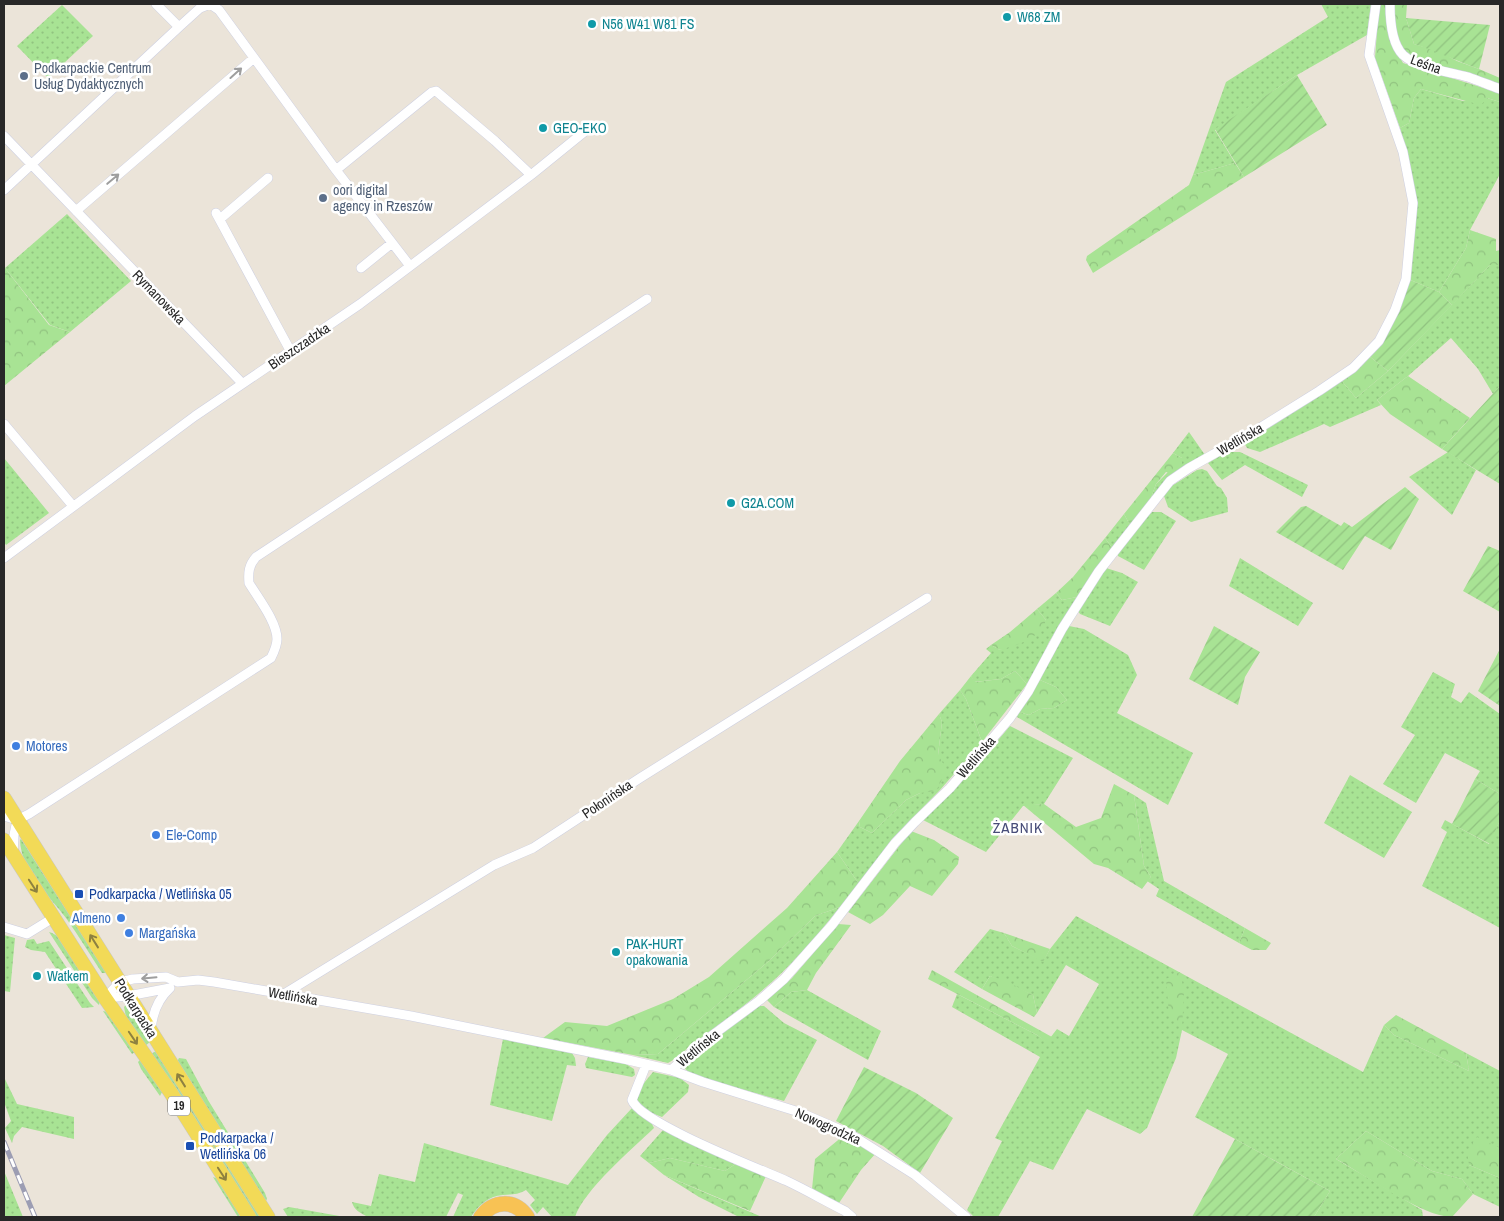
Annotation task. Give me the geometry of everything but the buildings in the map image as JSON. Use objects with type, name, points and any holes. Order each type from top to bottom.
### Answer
[{"type":"highway","points":[[481,1217],[491,1207],[507,1203],[515,1205],[527,1217]]},
{"type":"main road","name":"Podkarpacka","points":[[4,798],[10,818],[120,982],[268,1217]]},
{"type":"main road","name":"Podkarpacka","points":[[4,840],[105,998],[171,1093],[249,1217]]},
{"type":"street","points":[[156,4],[179,27]]},
{"type":"street","points":[[4,190],[200,8],[210,4],[219,10],[353,193],[410,266]]},
{"type":"street","name":"Wetlińska","points":[[120,982],[133,979],[166,977],[178,982],[198,980],[214,982],[421,1018],[671,1070],[784,979],[832,925],[895,844],[950,788],[1010,718],[1028,692],[1062,629],[1099,572],[1170,481],[1319,391],[1353,368],[1379,341],[1395,310],[1406,279],[1413,203],[1404,152],[1369,55],[1376,4]]},
{"type":"street","name":"Leśna","points":[[1390,4],[1390,21],[1396,42],[1402,54],[1413,62],[1470,78],[1500,89]]},
{"type":"street","points":[[76,211],[254,58]]},
{"type":"street","points":[[336,170],[432,92],[436,91],[495,141],[531,176]]},
{"type":"street","name":"Bieszczadzka","points":[[4,558],[72,506],[242,383],[360,304],[531,176],[589,128]]},
{"type":"street","name":"Rymanowska","points":[[4,136],[242,383]]},
{"type":"street","points":[[268,178],[218,216],[291,352]]},
{"type":"street","points":[[361,268],[392,243]]},
{"type":"street","points":[[13,855],[14,835],[10,818],[37,809],[271,658],[276,646],[277,637],[273,624],[249,583],[249,569],[256,558],[647,299]]},
{"type":"street","points":[[4,424],[72,506]]},
{"type":"street","name":"Połonińska","points":[[284,994],[494,865],[533,848],[640,778],[927,598]]},
{"type":"street","points":[[4,927],[27,934],[53,918]]},
{"type":"street","points":[[105,998],[120,982]]},
{"type":"street","points":[[151,1031],[154,1011],[164,994],[178,982]]},
{"type":"street","points":[[105,998],[128,996],[170,988]]},
{"type":"street","points":[[646,1065],[632,1100],[634,1105],[647,1115],[708,1146],[788,1182],[852,1217]]},
{"type":"street","name":"Nowogrodzka","points":[[671,1070],[799,1112],[850,1134],[915,1174],[966,1217]]},
{"type":"green space","points":[[1321,4],[1371,4],[1367,35],[1297,75],[1215,130],[1235,163],[1193,175],[1226,82],[1328,17]]},
{"type":"green space","points":[[1379,4],[1387,4],[1390,35],[1403,63],[1500,93],[1500,102],[1487,98],[1481,105],[1421,89],[1414,98],[1409,123],[1400,128],[1375,58]]},
{"type":"green space","points":[[1394,4],[1407,4],[1406,18],[1414,44],[1438,51],[1457,61],[1500,78],[1500,86],[1415,59],[1405,51],[1399,41],[1395,29]]},
{"type":"green space","points":[[62,5],[93,36],[48,78],[17,46]]},
{"type":"green space","points":[[1406,18],[1490,25],[1479,69],[1414,44]]},
{"type":"green space","points":[[1297,75],[1327,125],[1244,177],[1215,129]]},
{"type":"green space","points":[[1421,89],[1463,101],[1487,98],[1500,102],[1500,174],[1470,230],[1466,248],[1439,292],[1408,279],[1412,178],[1400,128],[1409,123],[1414,98]]},
{"type":"green space","points":[[1235,163],[1244,177],[1093,273],[1086,260],[1087,256],[1189,185],[1193,175]]},
{"type":"green space","points":[[67,214],[131,281],[70,332],[50,325],[5,268]]},
{"type":"green space","points":[[1470,230],[1496,239],[1496,251],[1500,250],[1500,265],[1490,265],[1452,305],[1439,292],[1466,248]]},
{"type":"green space","points":[[1490,265],[1500,265],[1500,386],[1493,394],[1478,369],[1451,338],[1408,376],[1377,400],[1381,405],[1330,427],[1324,424],[1260,452],[1247,448],[1243,441],[1341,380],[1356,398],[1388,371]]},
{"type":"green space","points":[[5,268],[49,325],[70,332],[4,386]]},
{"type":"green space","points":[[1408,279],[1439,292],[1452,305],[1388,371],[1369,356]]},
{"type":"green space","points":[[1369,356],[1388,371],[1356,398],[1341,380]]},
{"type":"green space","points":[[1408,376],[1470,418],[1442,449],[1390,414],[1377,400]]},
{"type":"green space","points":[[1500,386],[1500,484],[1442,449]]},
{"type":"green space","points":[[1189,432],[1205,455],[1148,506],[1156,484],[1182,458],[1173,453]]},
{"type":"green space","points":[[1227,452],[1240,452],[1308,485],[1302,497],[1245,465],[1222,480],[1208,463]]},
{"type":"green space","points":[[1448,452],[1476,470],[1452,515],[1409,477]]},
{"type":"green space","points":[[1173,453],[1182,458],[1182,467],[1172,474],[1166,472],[1156,484],[1148,506],[1131,527],[1124,514]]},
{"type":"green space","points":[[4,458],[49,513],[6,545],[4,542]]},
{"type":"green space","points":[[1197,470],[1207,471],[1217,486],[1221,488],[1227,498],[1228,512],[1191,522],[1168,507],[1164,496],[1170,487]]},
{"type":"green space","points":[[1405,487],[1419,499],[1391,550],[1365,536],[1343,570],[1276,532],[1301,507],[1306,506],[1341,526],[1344,522],[1352,527]]},
{"type":"green space","points":[[1152,512],[1161,512],[1176,521],[1144,570],[1118,556],[1118,552]]},
{"type":"green space","points":[[1124,514],[1131,527],[1113,549],[1105,538]]},
{"type":"green space","points":[[1105,538],[1113,549],[1077,597],[1062,600],[1056,593],[1073,577]]},
{"type":"green space","points":[[1488,546],[1500,551],[1500,612],[1463,591]]},
{"type":"green space","points":[[1240,558],[1313,603],[1298,626],[1229,586]]},
{"type":"green space","points":[[1106,568],[1122,573],[1138,582],[1110,626],[1080,614],[1078,611]]},
{"type":"green space","points":[[1056,593],[1062,600],[1077,597],[1049,642],[1027,684],[1015,671],[1001,679],[974,682],[971,676],[991,653],[986,649],[991,645],[1000,650],[1046,620],[1037,609]]},
{"type":"green space","points":[[1037,609],[1046,620],[1043,627],[1033,637],[1000,650],[991,645],[1010,632]]},
{"type":"green space","points":[[1069,626],[1084,629],[1128,655],[1137,675],[1117,713],[1193,753],[1168,805],[1017,717],[1019,712],[1029,715],[1040,709],[1054,708],[1067,700],[1056,687],[1040,680],[1061,637]]},
{"type":"green space","points":[[1214,626],[1260,652],[1245,677],[1238,705],[1189,679]]},
{"type":"green space","points":[[1500,649],[1500,706],[1478,691]]},
{"type":"green space","points":[[1015,671],[1027,684],[982,742],[966,699],[960,690],[971,676],[975,682],[1001,679]]},
{"type":"green space","points":[[1433,672],[1455,684],[1451,697],[1461,703],[1469,692],[1500,714],[1500,794],[1475,779],[1480,771],[1445,753],[1416,803],[1383,784],[1415,735],[1401,727]]},
{"type":"green space","points":[[1040,680],[1056,687],[1067,700],[1054,708],[1040,709],[1029,715],[1019,712]]},
{"type":"green space","points":[[960,690],[966,699],[982,742],[940,790],[893,838],[859,884],[837,852],[859,821],[860,827],[872,833],[906,800],[920,793],[938,755],[942,722],[939,714]]},
{"type":"green space","points":[[939,714],[942,722],[938,755],[947,770],[936,791],[920,793],[906,800],[872,833],[860,827],[859,821],[900,761]]},
{"type":"green space","points":[[1010,726],[1073,758],[1044,804],[1023,806],[986,852],[923,820],[976,766]]},
{"type":"green space","points":[[1350,775],[1412,812],[1384,858],[1324,823]]},
{"type":"green space","points":[[1475,779],[1500,794],[1500,820],[1490,844],[1452,824]]},
{"type":"green space","points":[[1114,784],[1134,795],[1144,866],[1151,877],[1142,889],[1108,868],[1094,864],[1023,805],[1044,804],[1076,827],[1101,818]]},
{"type":"green space","points":[[1134,795],[1146,803],[1164,881],[1245,928],[1239,943],[1156,896],[1159,889],[1147,881],[1151,877],[1144,866]]},
{"type":"green space","points":[[1445,820],[1489,844],[1500,820],[1500,928],[1422,886],[1447,832],[1441,828]]},
{"type":"green space","points":[[911,831],[934,840],[959,857],[958,864],[932,896],[910,886],[883,915],[870,924],[848,912]]},
{"type":"green space","points":[[21,839],[106,973],[102,973],[66,918],[37,882],[25,862]]},
{"type":"green space","points":[[837,852],[859,884],[840,907],[815,916],[769,961],[658,1054],[633,1055],[543,1038],[565,1022],[607,1026],[673,999],[709,977],[787,908]]},
{"type":"green space","points":[[840,907],[776,978],[751,1000],[676,1058],[668,1063],[633,1055],[658,1054],[769,961],[815,916]]},
{"type":"green space","points":[[1076,916],[1363,1072],[1384,1025],[1394,1035],[1469,1071],[1466,1053],[1500,1071],[1500,1148],[1469,1165],[1500,1178],[1500,1207],[1473,1194],[1462,1179],[1432,1171],[1366,1131],[1336,1159],[1422,1210],[1423,1217],[1314,1217],[1330,1191],[1195,1117],[1228,1054],[1182,1030],[1176,1058],[1147,1128],[1140,1134],[1087,1109],[1053,1170],[1030,1161],[998,1217],[974,1217],[967,1210],[1002,1141],[995,1138],[1040,1057],[952,1007],[957,994],[1047,1042],[1057,1029],[1069,1036],[1099,984],[1066,965],[1037,1013],[1033,995],[990,976],[982,989],[954,972],[990,929],[1004,933],[1012,946],[1043,961]]},
{"type":"green space","points":[[838,924],[851,925],[816,973],[807,990],[791,992],[774,1007],[767,1000],[792,978]]},
{"type":"green space","points":[[1245,928],[1271,943],[1266,950],[1252,950],[1239,943]]},
{"type":"green space","points":[[49,932],[59,937],[100,1001],[99,1005],[92,998]]},
{"type":"green space","points":[[1004,933],[1050,949],[1043,962],[1012,946]]},
{"type":"green space","points":[[4,935],[15,938],[10,992],[4,991]]},
{"type":"green space","points":[[34,939],[37,944],[49,941],[94,1007],[82,1008],[45,952],[25,947],[27,940]]},
{"type":"green space","points":[[932,970],[1052,1037],[1047,1043],[1037,1035],[928,979]]},
{"type":"green space","points":[[1180,972],[1184,991],[1182,1029],[1169,1014],[1166,979]]},
{"type":"green space","points":[[990,976],[1006,981],[1033,995],[1037,1013],[1034,1017],[982,989]]},
{"type":"green space","points":[[807,990],[881,1031],[868,1060],[774,1007],[791,992]]},
{"type":"green space","points":[[126,1005],[150,1042],[145,1046],[126,1017],[124,1007]]},
{"type":"green space","points":[[758,1006],[764,1006],[784,1023],[817,1040],[784,1101],[701,1078],[688,1072],[683,1066],[684,1063]]},
{"type":"green space","points":[[103,1011],[107,1012],[135,1052],[132,1054]]},
{"type":"green space","points":[[1396,1015],[1466,1053],[1469,1071],[1394,1035],[1384,1025]]},
{"type":"green space","points":[[503,1039],[572,1053],[575,1058],[576,1066],[567,1065],[552,1121],[490,1105]]},
{"type":"green space","points":[[156,1051],[261,1217],[256,1217],[151,1054]]},
{"type":"green space","points":[[588,1057],[626,1064],[634,1069],[635,1075],[632,1077],[586,1068],[585,1064]]},
{"type":"green space","points":[[179,1058],[186,1059],[208,1100],[265,1193],[267,1199],[265,1202],[177,1062]]},
{"type":"green space","points":[[140,1060],[162,1092],[160,1096],[141,1069],[138,1062]]},
{"type":"green space","points":[[864,1067],[916,1093],[953,1118],[920,1173],[883,1146],[836,1121]]},
{"type":"green space","points":[[653,1072],[680,1078],[689,1085],[688,1092],[662,1117],[644,1110],[636,1098],[640,1088]]},
{"type":"green space","points":[[4,1077],[17,1104],[74,1117],[74,1139],[22,1127],[14,1136],[12,1143],[5,1128],[11,1121],[4,1102]]},
{"type":"green space","points":[[632,1108],[652,1124],[654,1128],[598,1183],[580,1206],[575,1217],[552,1217],[543,1207],[537,1214],[530,1205],[535,1200],[526,1190],[518,1194],[493,1197],[480,1205],[471,1217],[453,1217],[463,1195],[458,1193],[446,1217],[368,1217],[358,1211],[353,1205],[352,1202],[371,1206],[379,1174],[415,1182],[424,1143],[568,1185],[607,1135]]},
{"type":"green space","points":[[663,1130],[670,1131],[737,1163],[725,1171],[670,1158],[649,1163],[640,1156]]},
{"type":"green space","points":[[1366,1131],[1432,1171],[1462,1179],[1473,1194],[1452,1217],[1440,1215],[1409,1203],[1336,1159]]},
{"type":"green space","points":[[843,1136],[876,1153],[861,1170],[839,1203],[812,1189],[815,1159]]},
{"type":"green space","points":[[1477,1137],[1500,1148],[1500,1178],[1469,1165],[1467,1151]]},
{"type":"green space","points":[[1235,1139],[1330,1191],[1314,1217],[1192,1217]]},
{"type":"green space","points":[[670,1158],[725,1171],[737,1163],[766,1176],[750,1211],[664,1175],[649,1163]]},
{"type":"green space","points":[[4,1171],[23,1217],[4,1217]]},
{"type":"green space","points":[[664,1175],[762,1217],[739,1217],[699,1197]]},
{"type":"green space","points":[[213,1177],[218,1179],[239,1212],[239,1217],[238,1217]]},
{"type":"green space","points":[[289,1207],[345,1217],[288,1217],[283,1209]]},
{"type":"railway","points":[[4,1142],[35,1217]]},
{"type":"place","name":"W68 ZM","points":[[1007,17]]},
{"type":"place","name":"N56 W41 W81 FS","points":[[592,24]]},
{"type":"place","name":"Podkarpackie Centrum Usług Dydaktycznych","points":[[24,76]]},
{"type":"place","name":"GEO-EKO","points":[[543,128]]},
{"type":"place","name":"oori digital agency in Rzeszów","points":[[323,198]]},
{"type":"place","name":"G2A.COM","points":[[731,503]]},
{"type":"place","name":"Motores","points":[[16,746]]},
{"type":"place","name":"Ele-Comp","points":[[156,835]]},
{"type":"place","name":"Podkarpacka / Wetlińska 05","points":[[79,894]]},
{"type":"place","name":"Almeno","points":[[121,918]]},
{"type":"place","name":"Margańska","points":[[129,933]]},
{"type":"place","name":"PAK-HURT opakowania","points":[[616,952]]},
{"type":"place","name":"Watkem","points":[[37,976]]},
{"type":"place","name":"Podkarpacka / Wetlińska 06","points":[[190,1146]]},
{"type":"district","name":"ŻABNIK","points":[[1018,827]]}]
